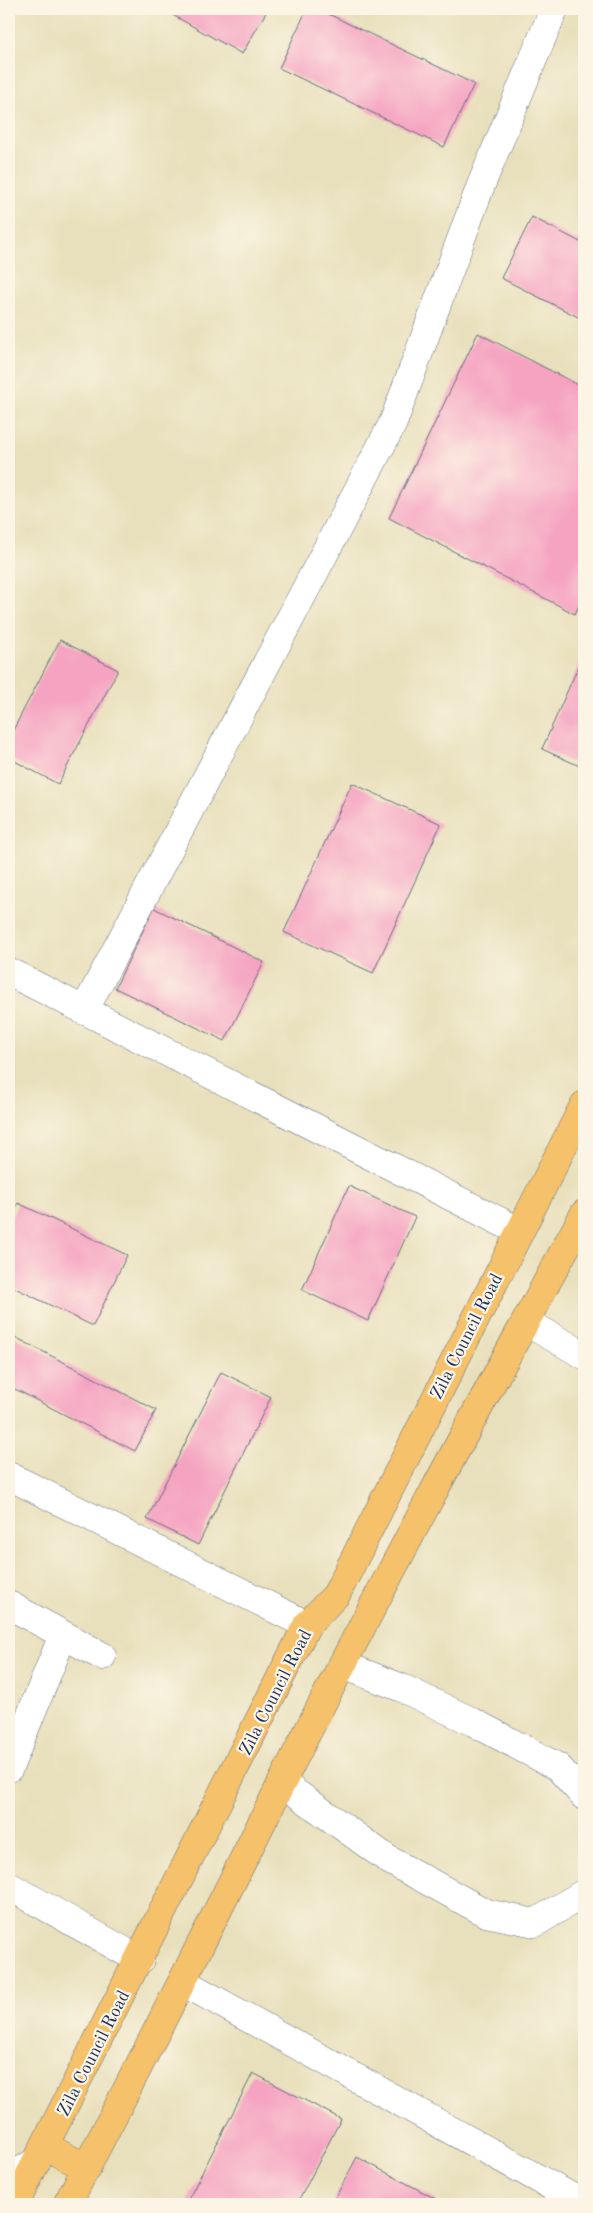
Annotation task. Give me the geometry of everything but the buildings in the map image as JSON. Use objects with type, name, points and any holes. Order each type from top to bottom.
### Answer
[{"type":"main road","name":"Zila Council Road","points":[[15,2204],[140,1960],[307,1625],[336,1595],[584,1105]]},
{"type":"main road","points":[[67,2204],[183,1982],[282,1783],[584,1214]]},
{"type":"main road","points":[[41,2154],[87,2168]]},
{"type":"street","points":[[84,1011],[393,423],[481,185],[554,9]]},
{"type":"street","points":[[9,972],[519,1231]]},
{"type":"street","points":[[526,1322],[584,1354]]},
{"type":"street","points":[[9,1476],[307,1625]]},
{"type":"street","points":[[9,1605],[102,1656]]},
{"type":"street","points":[[9,1768],[64,1635]]},
{"type":"street","points":[[344,1665],[402,1688],[473,1722],[558,1767],[584,1796]]},
{"type":"street","points":[[282,1783],[389,1860],[486,1913],[535,1922],[584,1893]]},
{"type":"street","points":[[9,1886],[140,1960]]},
{"type":"street","points":[[183,1982],[584,2204]]},
{"type":"street","points":[[9,2178],[41,2154]]}]
